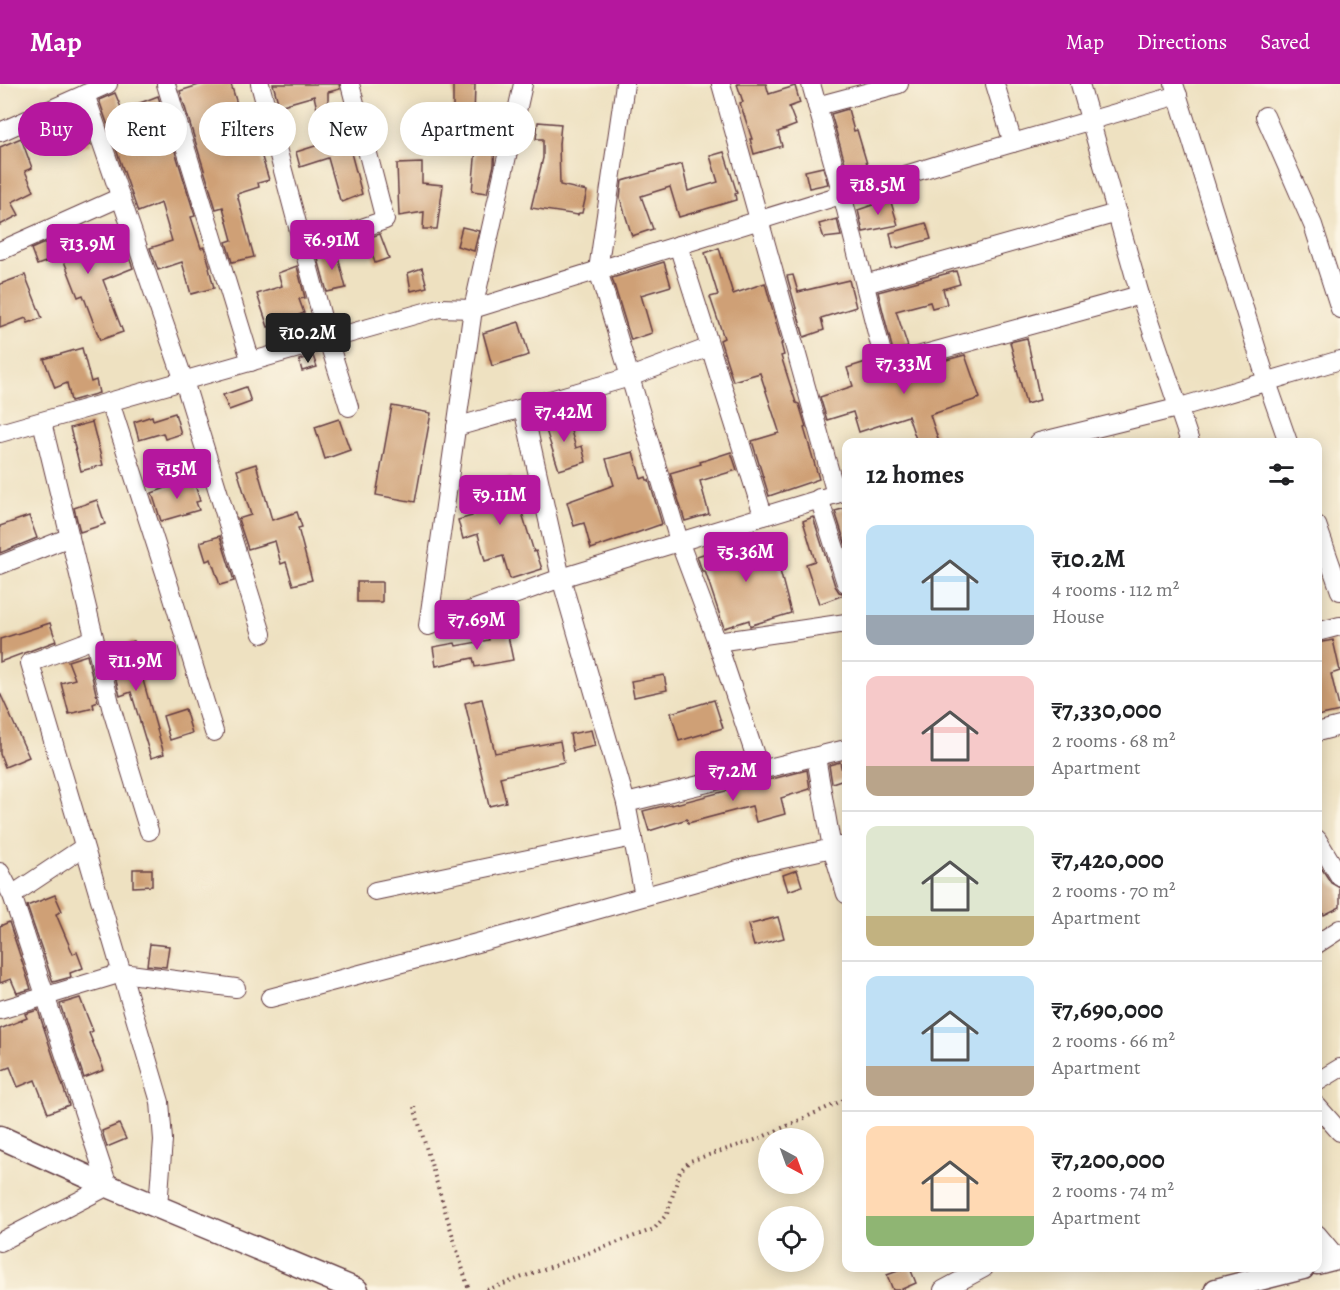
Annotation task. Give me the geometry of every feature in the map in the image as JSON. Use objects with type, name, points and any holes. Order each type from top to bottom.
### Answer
[{"type":"street","points":[[0,132],[108,84]]},
{"type":"street","points":[[166,84],[251,362]]},
{"type":"street","points":[[260,84],[328,340],[349,407]]},
{"type":"street","points":[[304,248],[385,220],[350,84]]},
{"type":"street","points":[[523,84],[473,309],[428,626],[561,578],[834,494]]},
{"type":"street","points":[[625,84],[598,270],[679,541],[717,642],[760,770]]},
{"type":"street","points":[[721,84],[834,494],[842,553]]},
{"type":"street","points":[[811,84],[842,194],[885,365],[1140,295]]},
{"type":"street","points":[[818,106],[899,84]]},
{"type":"street","points":[[995,84],[1013,143]]},
{"type":"street","points":[[1080,84],[1140,295],[1188,438]]},
{"type":"street","points":[[0,433],[439,308],[473,309],[842,194],[1090,120],[1176,89],[1287,438]]},
{"type":"street","points":[[85,94],[184,381],[262,634]]},
{"type":"street","points":[[1265,116],[1313,225],[1333,262],[1340,309]]},
{"type":"street","points":[[0,251],[121,197]]},
{"type":"street","points":[[865,285],[1116,213]]},
{"type":"street","points":[[678,245],[763,515]]},
{"type":"street","points":[[456,427],[630,377],[710,347]]},
{"type":"street","points":[[1055,438],[1177,408],[1340,360]]},
{"type":"street","points":[[110,402],[214,732]]},
{"type":"street","points":[[523,408],[561,578],[626,803],[644,896]]},
{"type":"street","points":[[42,422],[111,707],[149,831]]},
{"type":"street","points":[[0,565],[70,537]]},
{"type":"street","points":[[1322,539],[1340,591]]},
{"type":"street","points":[[717,642],[842,624]]},
{"type":"street","points":[[1322,631],[1340,626]]},
{"type":"street","points":[[94,639],[30,663],[160,1102],[163,1140],[158,1207]]},
{"type":"street","points":[[1322,731],[1340,726]]},
{"type":"street","points":[[626,803],[842,750]]},
{"type":"street","points":[[816,757],[839,846],[842,867]]},
{"type":"street","points":[[375,891],[633,837]]},
{"type":"street","points":[[270,998],[756,865],[839,846]]},
{"type":"street","points":[[12,895],[84,847]]},
{"type":"street","points":[[1322,847],[1340,877]]},
{"type":"street","points":[[0,872],[12,895],[108,1186]]},
{"type":"street","points":[[1322,941],[1340,929]]},
{"type":"street","points":[[0,1010],[122,973],[236,988]]},
{"type":"street","points":[[1322,1079],[1340,1068]]},
{"type":"street","points":[[1322,1112],[1340,1132]]},
{"type":"street","points":[[0,1137],[108,1186],[357,1290]]},
{"type":"street","points":[[0,1242],[108,1186]]},
{"type":"street","points":[[1322,1243],[1331,1259]]},
{"type":"street","points":[[943,1290],[973,1272]]},
{"type":"street","points":[[1216,1290],[1287,1272]]},
{"type":"path","points":[[487,1290],[654,1229],[667,1214],[680,1171],[690,1161],[758,1139],[842,1101]]},
{"type":"path","points":[[414,1107],[469,1290]]},
{"type":"building","points":[[202,84],[231,84],[236,102],[199,102],[199,153],[187,114],[187,102],[183,102],[180,91]]},
{"type":"building","points":[[273,84],[339,84],[340,89],[328,92],[328,102],[315,102],[314,96],[293,102],[278,102]]},
{"type":"building","points":[[453,84],[475,84],[474,102],[453,102]]},
{"type":"building","points":[[737,84],[766,84],[769,94],[795,86],[800,103],[789,107],[796,125],[778,132],[782,146],[754,154]]},
{"type":"building","points":[[115,93],[119,102],[105,102],[105,117],[99,100]]},
{"type":"building","points":[[158,96],[160,102],[143,102]]},
{"type":"building","points":[[848,109],[870,174],[850,180],[831,114]]},
{"type":"building","points":[[538,122],[561,124],[560,185],[587,191],[582,213],[578,215],[531,208],[543,158],[543,139],[536,139]]},
{"type":"building","points":[[18,139],[18,156],[28,156],[32,168],[25,171],[34,191],[12,202],[19,215],[0,225],[0,147]]},
{"type":"building","points":[[308,148],[308,156],[352,156],[362,194],[342,202],[328,158],[300,167],[296,152]]},
{"type":"building","points":[[724,152],[737,193],[735,194],[736,200],[679,217],[670,187],[641,196],[653,229],[632,236],[620,198],[622,181],[682,164],[688,191],[718,182],[710,156]]},
{"type":"building","points":[[118,156],[176,156],[195,216],[191,217],[201,248],[204,247],[214,288],[191,294],[182,262],[158,270],[150,248],[172,241],[161,203],[138,212]]},
{"type":"building","points":[[200,156],[262,156],[269,180],[258,183],[259,187],[237,194],[254,257],[232,262],[226,242],[232,240],[223,207],[216,209]]},
{"type":"building","points":[[475,156],[494,156],[487,193],[472,191]]},
{"type":"building","points":[[422,163],[422,183],[443,185],[437,229],[423,229],[424,212],[399,216],[397,164]]},
{"type":"building","points":[[823,167],[828,184],[809,188],[805,171]]},
{"type":"building","points":[[890,199],[898,225],[863,232],[858,210]]},
{"type":"building","points":[[837,219],[841,236],[824,238],[819,224]]},
{"type":"building","points":[[926,223],[931,239],[893,248],[890,233]]},
{"type":"building","points":[[84,226],[98,261],[126,250],[133,268],[103,280],[123,332],[100,340],[83,295],[78,297],[62,256],[37,265],[31,249]]},
{"type":"building","points":[[462,227],[479,231],[474,251],[457,246]]},
{"type":"building","points":[[380,234],[389,258],[375,263],[367,238]]},
{"type":"building","points":[[719,248],[733,294],[765,283],[782,344],[784,355],[781,356],[796,403],[799,404],[819,479],[769,496],[752,441],[779,433],[779,431],[760,373],[733,381],[720,340],[724,338],[710,297],[718,295],[705,253]]},
{"type":"building","points":[[336,249],[346,288],[327,292],[317,255]]},
{"type":"building","points":[[664,262],[671,286],[641,295],[652,333],[631,340],[612,278]]},
{"type":"building","points":[[297,266],[305,298],[299,299],[304,313],[299,315],[306,334],[284,340],[278,324],[268,327],[257,294],[282,286],[278,273]]},
{"type":"building","points":[[422,268],[427,287],[411,291],[408,273]]},
{"type":"building","points":[[956,271],[960,284],[943,289],[947,304],[932,308],[930,302],[896,311],[908,347],[893,351],[878,292]]},
{"type":"building","points":[[25,275],[42,318],[28,323],[26,318],[0,328],[0,284]]},
{"type":"building","points":[[793,275],[798,292],[849,280],[856,307],[821,318],[824,330],[804,337],[787,276]]},
{"type":"building","points":[[519,322],[529,355],[492,366],[483,333]]},
{"type":"building","points":[[1027,338],[1040,400],[1026,404],[1010,342]]},
{"type":"building","points":[[82,348],[91,382],[96,380],[99,393],[71,401],[67,383],[55,388],[44,359]]},
{"type":"building","points":[[965,355],[980,398],[930,415],[938,438],[916,438],[908,416],[859,432],[853,412],[827,420],[820,397],[853,386],[847,368],[872,360],[877,372],[882,376]]},
{"type":"building","points":[[313,356],[317,367],[302,371],[299,360]]},
{"type":"building","points":[[246,387],[251,402],[229,410],[223,395]]},
{"type":"building","points":[[392,406],[431,413],[415,502],[376,495]]},
{"type":"building","points":[[175,413],[181,434],[165,439],[163,433],[139,440],[134,422],[152,416],[153,420]]},
{"type":"building","points":[[566,414],[576,448],[582,446],[586,462],[559,470],[543,421]]},
{"type":"building","points":[[339,419],[350,450],[325,459],[315,427]]},
{"type":"building","points":[[92,422],[103,465],[81,471],[70,428]]},
{"type":"building","points":[[633,452],[641,479],[646,477],[649,480],[662,524],[591,549],[584,523],[574,526],[567,502],[614,485],[606,459]]},
{"type":"building","points":[[731,452],[737,470],[700,481],[709,514],[685,521],[670,473]]},
{"type":"building","points":[[256,464],[272,520],[297,512],[302,527],[298,528],[312,580],[293,585],[286,562],[281,564],[275,541],[248,549],[238,519],[251,515],[237,470]]},
{"type":"building","points":[[511,477],[534,552],[536,551],[542,569],[510,579],[503,556],[485,561],[478,534],[463,539],[458,520],[472,516],[463,486],[479,481],[481,486]]},
{"type":"building","points":[[193,478],[200,501],[196,502],[199,510],[161,521],[152,493]]},
{"type":"building","points":[[97,500],[105,524],[80,532],[74,508]]},
{"type":"building","points":[[842,509],[842,533],[835,511]]},
{"type":"building","points":[[29,516],[37,538],[0,553],[0,526]]},
{"type":"building","points":[[813,517],[835,586],[842,593],[842,595],[819,604],[806,564],[815,561],[803,521]]},
{"type":"building","points":[[220,536],[234,581],[220,585],[211,559],[206,561],[200,542]]},
{"type":"building","points":[[771,536],[791,613],[750,626],[749,620],[724,628],[705,571],[702,571],[697,556]]},
{"type":"building","points":[[357,582],[382,582],[382,602],[357,602]]},
{"type":"building","points":[[50,623],[56,641],[0,662],[0,639]]},
{"type":"building","points":[[507,631],[513,660],[475,667],[473,658],[436,666],[433,647],[455,643],[456,646],[489,640],[488,635]]},
{"type":"building","points":[[1333,640],[1340,671],[1331,674],[1340,711],[1322,715],[1322,642]]},
{"type":"building","points":[[134,641],[164,754],[151,758],[131,692],[120,696],[108,649]]},
{"type":"building","points":[[87,655],[98,702],[93,704],[94,708],[69,714],[61,683],[75,679],[68,661]]},
{"type":"building","points":[[664,675],[667,690],[634,697],[631,681]]},
{"type":"building","points":[[0,693],[29,757],[5,767],[0,754]]},
{"type":"building","points":[[482,699],[495,753],[560,741],[564,762],[500,777],[506,802],[489,806],[465,703]]},
{"type":"building","points":[[714,700],[723,728],[679,741],[671,713]]},
{"type":"building","points":[[185,709],[192,733],[170,740],[163,716]]},
{"type":"building","points":[[591,730],[595,746],[573,751],[570,734]]},
{"type":"building","points":[[840,762],[842,780],[832,783],[829,765]]},
{"type":"building","points":[[807,770],[810,789],[781,798],[785,814],[756,822],[752,806],[688,823],[687,819],[649,831],[643,811]]},
{"type":"building","points":[[133,869],[152,869],[152,886],[133,887]]},
{"type":"building","points":[[1322,869],[1331,883],[1340,888],[1340,907],[1324,915]]},
{"type":"building","points":[[797,870],[802,886],[788,891],[783,875]]},
{"type":"building","points":[[55,895],[62,911],[56,914],[73,954],[77,952],[83,968],[70,973],[71,977],[53,982],[27,906]]},
{"type":"building","points":[[778,917],[784,938],[754,946],[748,925]]},
{"type":"building","points":[[9,922],[31,989],[17,993],[11,979],[0,983],[0,926]]},
{"type":"building","points":[[150,944],[169,946],[166,967],[147,965]]},
{"type":"building","points":[[80,998],[93,1031],[89,1033],[104,1070],[84,1078],[60,1004]]},
{"type":"building","points":[[38,1010],[69,1105],[48,1113],[35,1080],[18,1087],[10,1067],[0,1071],[0,1029],[27,1018],[25,1014]]},
{"type":"building","points":[[119,1124],[126,1139],[107,1147],[102,1131]]},
{"type":"building","points":[[895,1272],[912,1272],[916,1283],[900,1290],[893,1290],[887,1275]]}]
